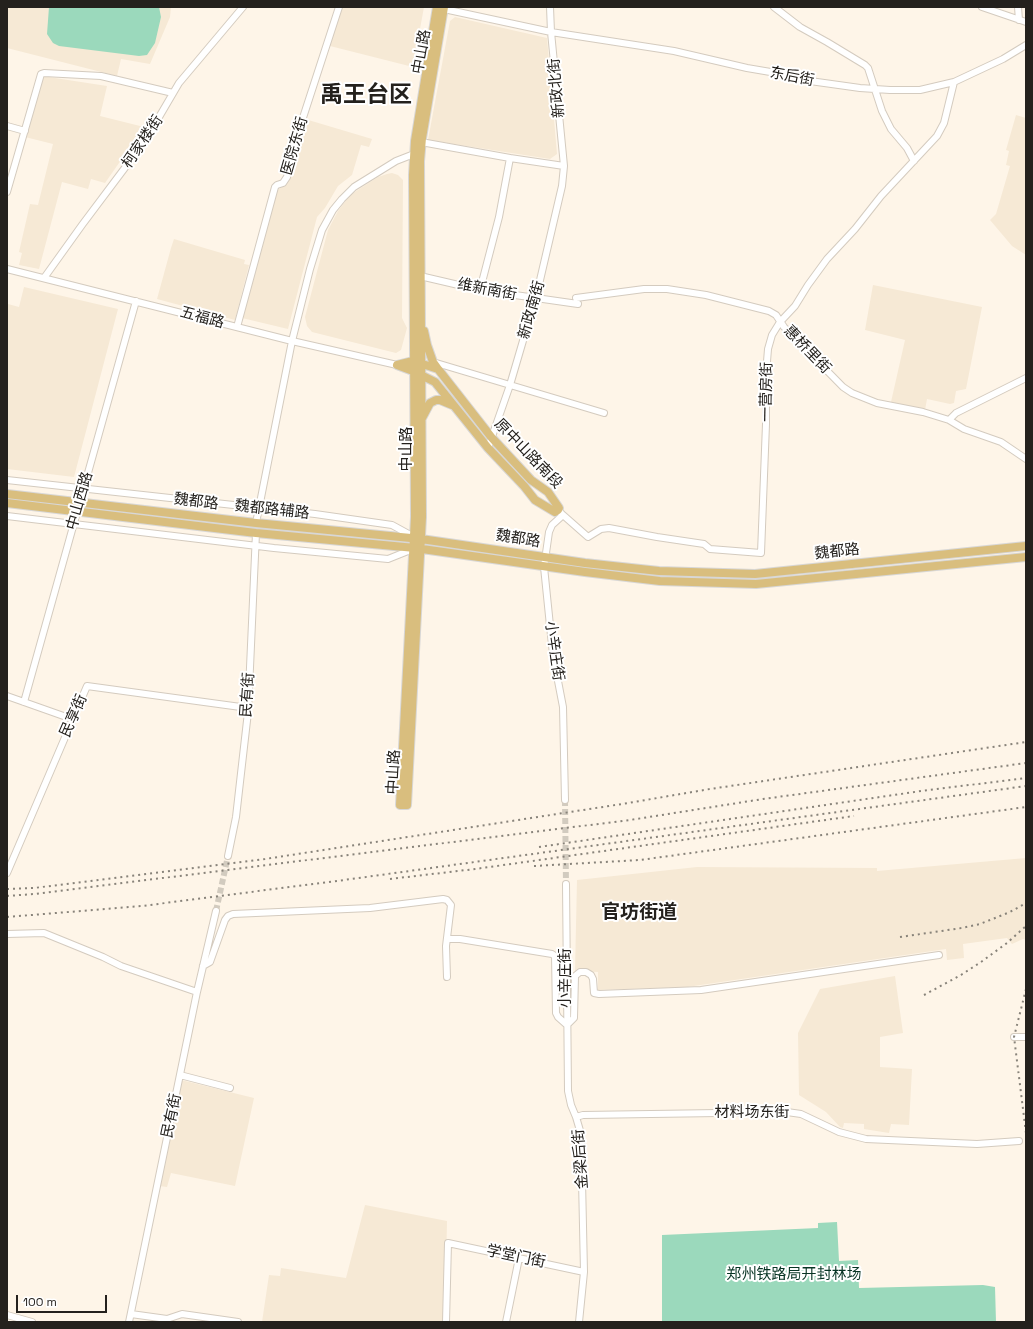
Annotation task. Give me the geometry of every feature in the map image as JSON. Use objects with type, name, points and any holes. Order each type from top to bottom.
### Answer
[{"type":"main road","name":"中山路","points":[[418,549],[400,805],[407,805],[418,549],[414,371],[417,362],[420,310],[419,174],[421,142],[442,8]]},
{"type":"main road","name":"中山路","points":[[418,538],[421,376],[417,362],[413,175],[415,141],[442,8]]},
{"type":"main road","points":[[420,310],[427,345],[436,365]]},
{"type":"main road","points":[[398,365],[417,362],[436,365]]},
{"type":"main road","name":"原中山路南段","points":[[398,365],[414,371],[435,382],[443,390],[452,405],[488,448],[524,486],[535,500],[548,509],[555,512],[560,512],[559,508],[548,492],[531,480],[492,438],[436,365]]},
{"type":"main road","points":[[421,420],[430,403],[440,400],[452,405]]},
{"type":"main road","name":"魏都路","points":[[7,494],[256,523],[418,538],[585,563],[659,571],[755,574],[1026,546]]},
{"type":"main road","name":"魏都路","points":[[7,503],[418,549],[544,567],[660,581],[756,584],[1026,557]]},
{"type":"street","name":"柯家楼街","points":[[44,278],[145,141],[173,93],[189,70],[243,7]]},
{"type":"street","name":"医院东街","points":[[237,327],[275,187],[282,183],[286,177],[298,133],[339,7]]},
{"type":"street","name":"新政北街","points":[[550,7],[564,167]]},
{"type":"street","points":[[774,7],[800,27],[868,68],[882,111],[891,129],[907,148],[914,160]]},
{"type":"street","points":[[982,7],[1026,22]]},
{"type":"street","points":[[1018,7],[1019,20]]},
{"type":"street","name":"东后街","points":[[442,8],[551,32],[674,51],[810,81],[875,89],[920,90],[954,82],[1003,59],[1026,45]]},
{"type":"street","points":[[7,192],[41,74],[101,76],[173,93]]},
{"type":"street","name":"一营房街","points":[[560,512],[588,537],[601,529],[609,528],[704,544],[710,549],[762,553],[767,366],[768,349],[772,335],[780,322],[795,306],[808,284],[827,259],[855,229],[881,196],[940,132],[944,123],[954,82]]},
{"type":"street","points":[[7,126],[25,131]]},
{"type":"street","points":[[421,142],[564,167]]},
{"type":"street","points":[[256,523],[292,341],[315,251],[322,230],[333,210],[354,187],[396,161],[414,154]]},
{"type":"street","points":[[480,290],[499,217],[510,158]]},
{"type":"street","name":"新政南街","points":[[488,448],[510,384],[535,299],[552,232],[562,186],[564,167]]},
{"type":"street","name":"五福路","points":[[7,269],[292,341],[398,365]]},
{"type":"street","name":"维新南街","points":[[420,276],[480,290],[535,299],[577,301]]},
{"type":"street","name":"惠桥里街","points":[[577,301],[644,289],[667,289],[706,295],[757,307],[776,315],[780,322],[843,387],[852,393],[877,402],[923,412],[949,420],[964,429],[1001,442],[1026,459]]},
{"type":"street","name":"中山西路","points":[[24,702],[136,301]]},
{"type":"street","points":[[436,365],[510,384],[604,413]]},
{"type":"street","points":[[949,420],[956,412],[1026,378]]},
{"type":"street","name":"魏都路辅路","points":[[7,480],[315,514],[392,525],[418,538]]},
{"type":"street","name":"小辛庄街","points":[[560,512],[549,532],[544,567],[553,655],[563,707],[565,800]]},
{"type":"street","points":[[7,516],[388,559],[418,549]]},
{"type":"street","name":"民有街","points":[[228,856],[238,802],[248,708],[256,532]]},
{"type":"street","name":"民享街","points":[[7,873],[87,686],[248,708]]},
{"type":"street","points":[[7,696],[72,719]]},
{"type":"street","name":"小辛庄街","points":[[566,884],[567,1025]]},
{"type":"street","points":[[203,966],[210,962],[225,920],[228,916],[233,914],[370,908],[443,899],[447,900],[451,905],[447,939],[447,978]]},
{"type":"street","name":"民有街","points":[[129,1322],[197,992],[216,911]]},
{"type":"street","points":[[7,934],[44,932],[121,966],[197,992]]},
{"type":"street","points":[[447,939],[460,939],[552,954],[555,956],[556,1013],[558,1017],[567,1025],[574,1018],[575,976],[580,972],[586,972],[591,975],[594,993],[599,994],[701,990],[939,955]]},
{"type":"street","name":"金梁后街","points":[[567,1025],[568,1091],[570,1105],[582,1134],[584,1272],[579,1322]]},
{"type":"street","points":[[1014,1037],[1026,1037]]},
{"type":"street","points":[[180,1075],[230,1088]]},
{"type":"street","name":"材料场东街","points":[[576,1117],[584,1115],[787,1112],[801,1114],[845,1134],[866,1140],[977,1144],[1019,1140]]},
{"type":"street","name":"学堂门街","points":[[446,1322],[448,1243],[584,1272]]},
{"type":"street","points":[[506,1322],[520,1258]]},
{"type":"street","points":[[131,1314],[167,1319],[182,1314],[238,1322]]},
{"type":"street","points":[[7,1316],[32,1322]]},
{"type":"shaded area","points":[[7,7],[171,7],[170,17],[150,64],[121,59],[117,76],[7,48]]},
{"type":"shaded area","points":[[342,7],[424,7],[413,67],[330,46]]},
{"type":"shaded area","points":[[455,17],[547,38],[557,154],[550,159],[428,140],[450,21]]},
{"type":"shaded area","points":[[42,76],[107,86],[100,116],[148,128],[147,134],[140,133],[105,183],[91,179],[88,189],[62,182],[39,269],[19,265],[22,253],[19,252],[30,204],[38,205],[53,144],[25,137]]},
{"type":"shaded area","points":[[1016,115],[1026,118],[1026,255],[1012,246],[990,220],[996,214],[1010,166],[1006,165],[1009,151],[1006,150]]},
{"type":"shaded area","points":[[305,119],[372,139],[369,147],[361,145],[352,175],[338,186],[325,208],[317,217],[288,329],[242,318],[275,192],[286,184]]},
{"type":"shaded area","points":[[392,173],[398,175],[403,180],[402,318],[407,328],[401,350],[396,353],[312,332],[307,326],[305,317],[328,230],[338,211],[350,195],[378,177]]},
{"type":"shaded area","points":[[174,239],[245,260],[244,264],[249,265],[235,320],[157,299]]},
{"type":"shaded area","points":[[873,285],[982,307],[966,389],[956,391],[954,403],[950,404],[927,399],[925,410],[891,402],[905,340],[865,330]]},
{"type":"shaded area","points":[[24,287],[118,309],[74,477],[7,469],[7,310],[8,304],[19,307]]},
{"type":"shaded area","points":[[1026,858],[1026,940],[1023,939],[1012,944],[1007,938],[963,944],[964,958],[947,960],[946,949],[687,987],[598,990],[598,972],[575,971],[577,880],[697,867],[877,868],[877,871]]},
{"type":"shaded area","points":[[895,976],[903,1033],[880,1037],[880,1067],[912,1069],[909,1125],[891,1124],[889,1133],[864,1129],[864,1124],[844,1123],[843,1128],[840,1127],[826,1112],[799,1095],[798,1033],[820,989]]},
{"type":"shaded area","points":[[181,1080],[254,1098],[235,1186],[171,1173],[167,1187],[159,1186]]},
{"type":"shaded area","points":[[365,1205],[447,1221],[445,1322],[262,1322],[269,1275],[280,1276],[281,1268],[346,1278]]},
{"type":"green space","points":[[49,7],[159,7],[161,17],[155,43],[147,55],[139,56],[59,46],[53,43],[47,34]]},
{"type":"green space","name":"郑州铁路局开封林场","points":[[837,1222],[839,1261],[858,1260],[859,1288],[983,1285],[995,1287],[996,1322],[662,1322],[662,1235],[818,1228],[818,1223]]},
{"type":"tunnel","points":[[565,800],[566,884]]},
{"type":"tunnel","points":[[216,911],[228,856]]},
{"type":"railway","points":[[7,889],[34,888],[265,859],[710,789],[1026,742]]},
{"type":"railway","points":[[7,896],[34,894],[630,820],[763,799],[1026,763]]},
{"type":"railway","points":[[539,847],[921,791],[1026,778]]},
{"type":"railway","points":[[7,917],[142,906],[344,880],[1026,786]]},
{"type":"railway","points":[[534,866],[640,860],[1026,807]]},
{"type":"railway","points":[[390,879],[475,869],[854,816]]},
{"type":"railway","points":[[900,937],[980,924],[1010,912],[1026,903]]},
{"type":"railway","points":[[924,995],[961,975],[981,962],[1007,943],[1026,926]]},
{"type":"railway","points":[[1026,989],[1014,1037],[1026,1133]]},
{"type":"district","name":"禹王台区","points":[[366,96]]},
{"type":"district","name":"官坊街道","points":[[639,913]]}]
